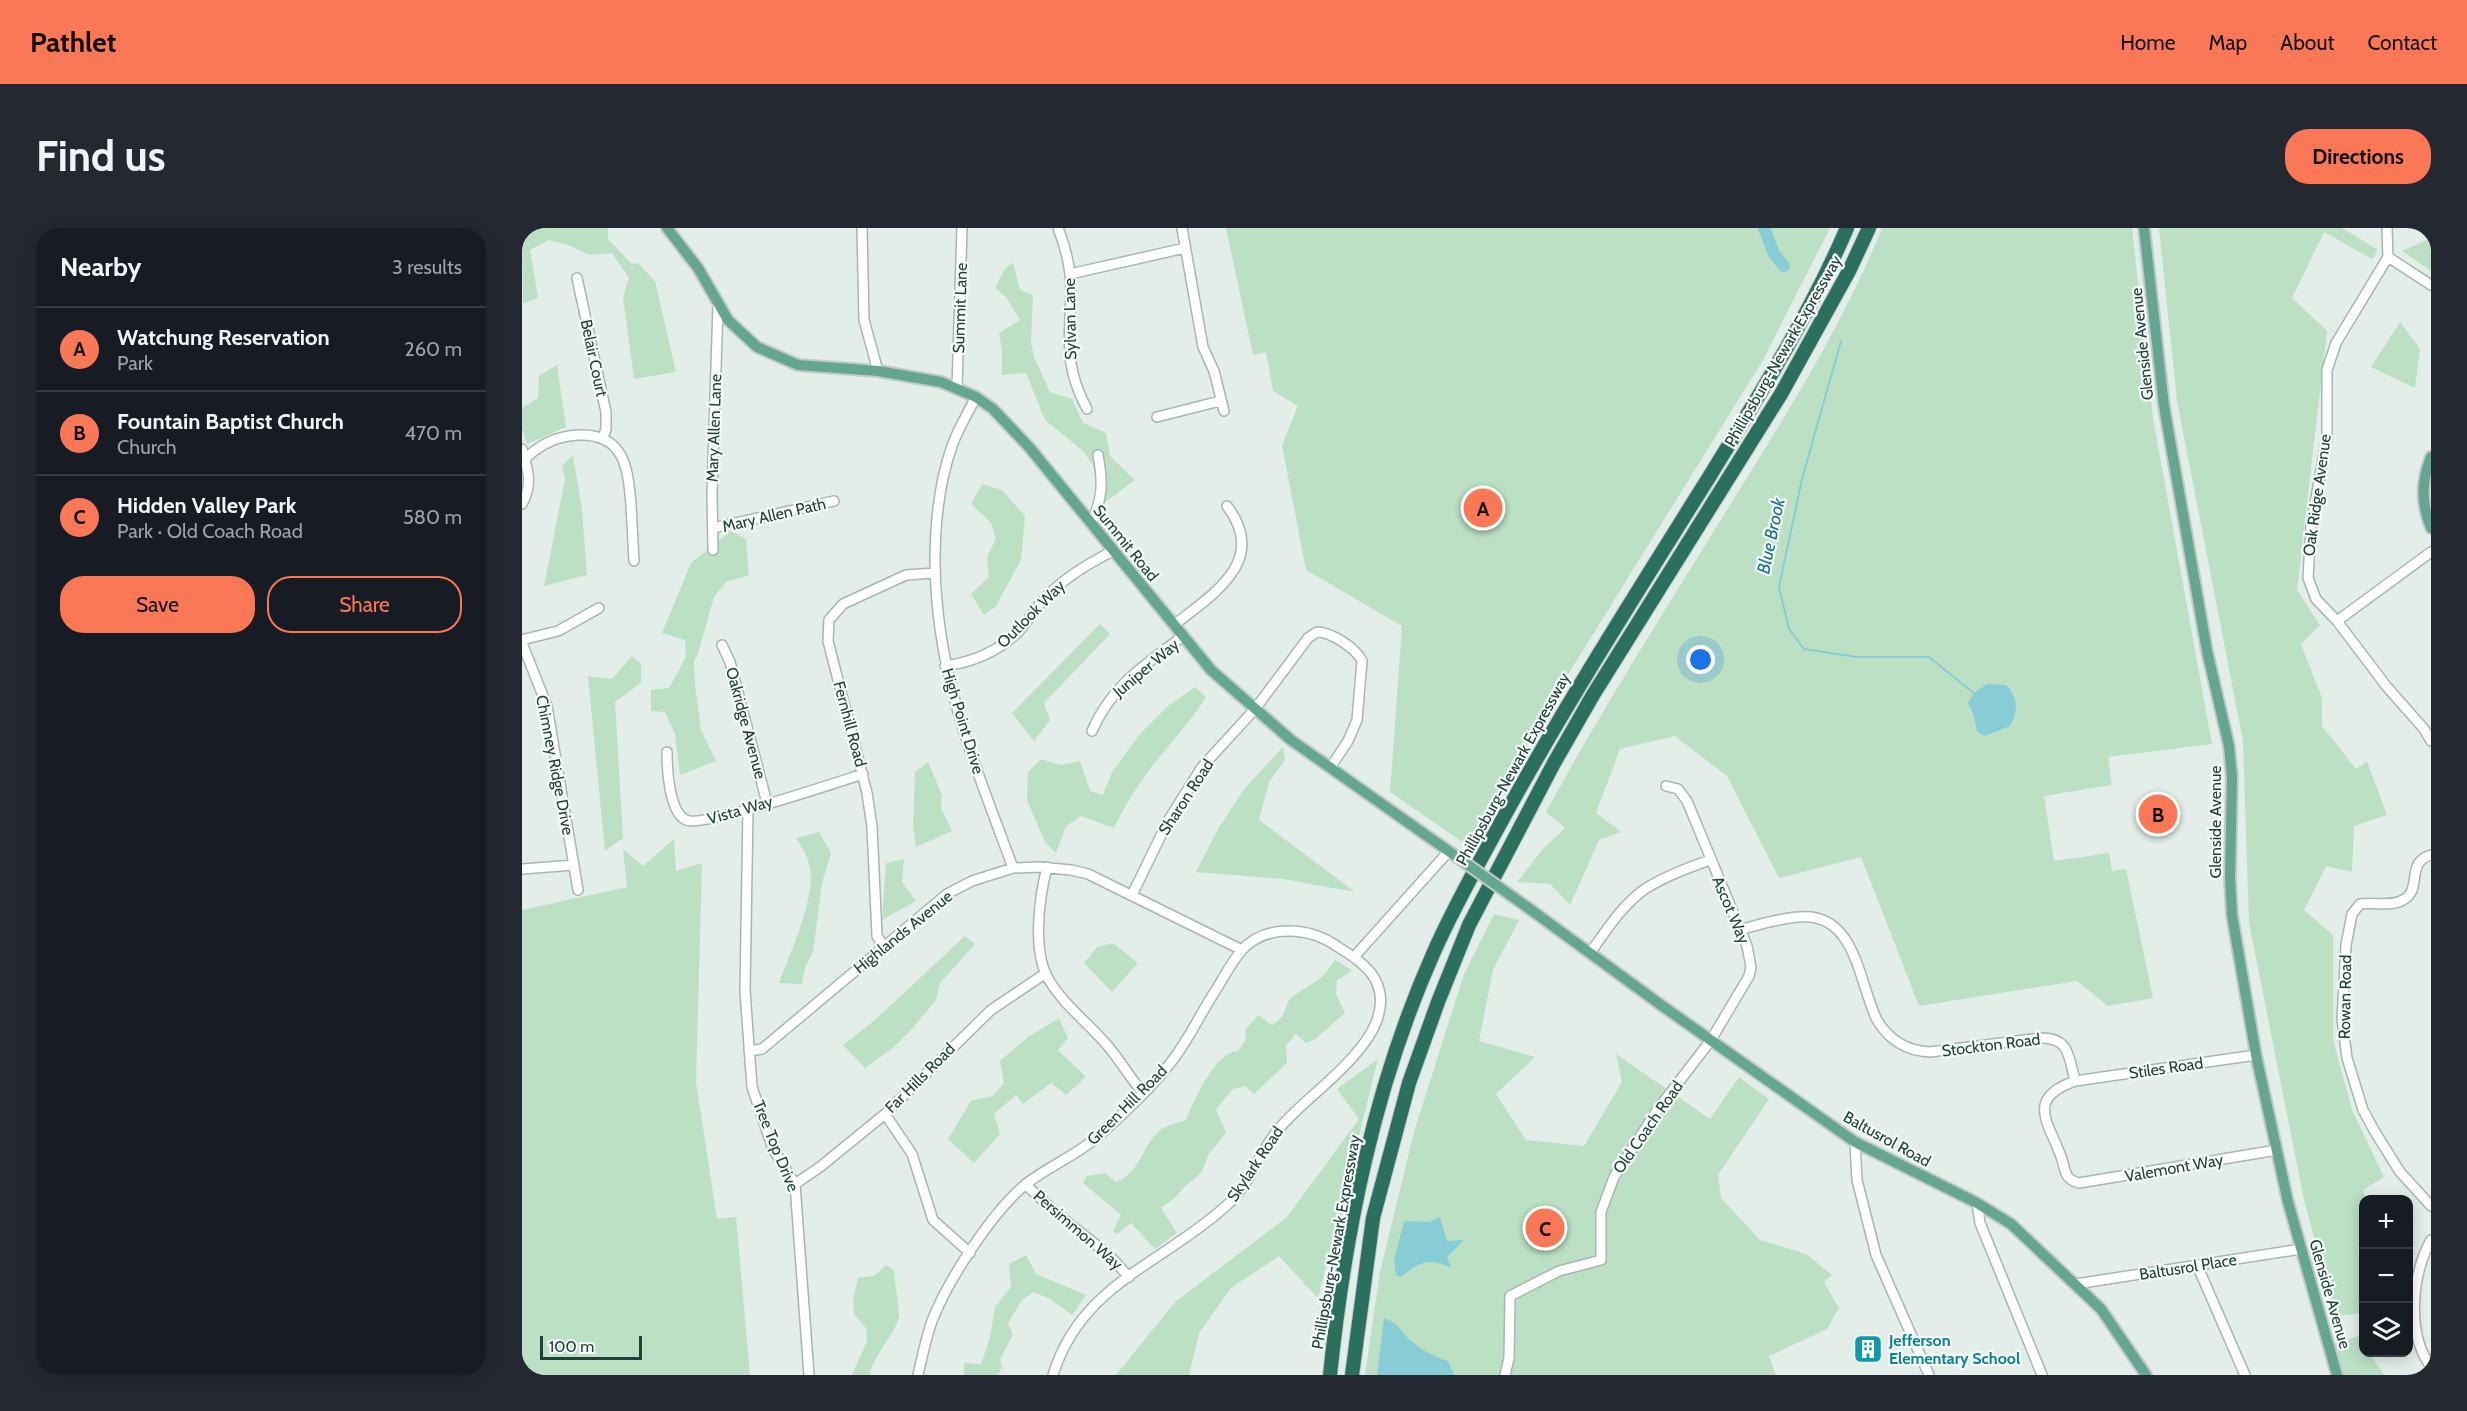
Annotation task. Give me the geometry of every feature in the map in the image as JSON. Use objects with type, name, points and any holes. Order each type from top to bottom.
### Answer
[{"type":"highway","name":"Phillipsburg-Newark Expressway","points":[[1330,1375],[1350,1234],[1372,1130],[1397,1047],[1433,955],[1464,890],[1538,755],[1771,376],[1805,316],[1848,228]]},
{"type":"highway","name":"Phillipsburg-Newark Expressway","points":[[1352,1375],[1373,1218],[1409,1083],[1437,1002],[1469,925],[1554,763],[1593,695],[1781,394],[1849,271],[1869,228]]},
{"type":"main road","name":"Summit Road","points":[[667,228],[698,268],[718,305],[748,341],[783,361],[814,368],[878,371],[926,378],[957,388],[993,408],[1015,429],[1211,670],[1291,740],[1559,930]]},
{"type":"main road","name":"Glenside Avenue","points":[[2144,228],[2164,406],[2207,651],[2229,746],[2232,777],[2230,897],[2256,1055],[2301,1249],[2337,1375]]},
{"type":"main road","points":[[2431,457],[2422,488],[2425,512],[2431,528]]},
{"type":"main road","name":"Baltusrol Road","points":[[1559,930],[1856,1142],[1977,1203],[2011,1224],[2076,1284],[2111,1322],[2146,1375]]},
{"type":"street","points":[[862,228],[864,320],[878,371]]},
{"type":"street","name":"Summit Lane","points":[[957,388],[962,228]]},
{"type":"street","name":"Sylvan Lane","points":[[1058,228],[1070,274],[1069,358],[1073,376],[1087,409]]},
{"type":"street","points":[[1182,228],[1201,338],[1214,371],[1224,411]]},
{"type":"street","points":[[2387,228],[2388,257],[2431,285]]},
{"type":"street","points":[[1070,274],[1185,248]]},
{"type":"street","name":"Oak Ridge Avenue","points":[[2388,257],[2336,343],[2327,370],[2327,437],[2311,525],[2308,578],[2316,599],[2337,621],[2387,687],[2424,729],[2431,741]]},
{"type":"street","name":"Belair Court","points":[[577,278],[606,412],[606,429],[603,438]]},
{"type":"street","name":"Mary Allen Lane","points":[[713,550],[718,305]]},
{"type":"street","name":"High Point Drive","points":[[976,397],[953,443],[944,476],[937,517],[935,599],[945,666],[965,737],[1013,868]]},
{"type":"street","points":[[1157,417],[1220,400]]},
{"type":"street","points":[[522,504],[530,477],[523,454],[560,438],[584,435],[603,438],[617,449],[629,473],[634,561]]},
{"type":"street","points":[[1091,524],[1103,480],[1098,455]]},
{"type":"street","name":"Mary Allen Path","points":[[713,528],[834,501]]},
{"type":"street","points":[[1174,625],[1215,592],[1241,558],[1243,541],[1240,528],[1227,506]]},
{"type":"street","name":"Outlook Way","points":[[945,666],[969,661],[1001,646],[1019,631],[1047,596],[1062,582],[1087,564],[1113,551]]},
{"type":"street","points":[[2337,621],[2431,552]]},
{"type":"street","name":"Fernhill Road","points":[[884,947],[877,936],[872,827],[863,774],[828,641],[829,620],[843,604],[898,578],[916,573],[935,573]]},
{"type":"street","points":[[522,641],[558,631],[599,608]]},
{"type":"street","name":"Sharon Road","points":[[1132,895],[1168,820],[1202,768],[1255,709],[1312,635],[1317,632],[1327,634],[1358,653],[1362,661],[1357,720],[1348,741],[1330,768]]},
{"type":"street","name":"Juniper Way","points":[[1092,730],[1102,708],[1113,694],[1183,636]]},
{"type":"street","name":"Chimney Ridge Drive","points":[[522,641],[547,706],[578,890]]},
{"type":"street","name":"Oakridge Avenue","points":[[722,645],[730,662],[767,803]]},
{"type":"street","name":"Vista Way","points":[[667,752],[668,771],[677,812],[686,820],[699,822],[863,774]]},
{"type":"street","name":"Ascot Way","points":[[1666,786],[1678,789],[1686,798],[1750,956],[1749,976],[1711,1040]]},
{"type":"street","name":"Tree Top Drive","points":[[748,809],[745,991],[752,1087],[773,1149],[795,1184],[809,1375]]},
{"type":"street","points":[[1354,957],[1453,854]]},
{"type":"street","name":"Rowan Road","points":[[2431,855],[2421,859],[2417,864],[2414,870],[2413,890],[2405,900],[2397,903],[2360,904],[2352,914],[2346,945],[2342,1020],[2347,1058],[2363,1110],[2400,1172],[2431,1206]]},
{"type":"street","points":[[1590,953],[1628,903],[1644,890],[1710,860]]},
{"type":"street","points":[[522,869],[574,866]]},
{"type":"street","points":[[1047,867],[1041,891],[1039,921],[1041,950],[1046,973],[1066,1002],[1109,1047],[1143,1093]]},
{"type":"street","name":"Highlands Avenue","points":[[749,1051],[762,1048],[948,894],[972,881],[1013,868],[1047,867],[1088,874],[1242,950]]},
{"type":"street","name":"Stockton Road","points":[[1739,930],[1799,916],[1825,921],[1838,930],[1848,943],[1876,1020],[1884,1031],[1899,1044],[1917,1051],[1930,1052],[2054,1038],[2066,1049],[2075,1081]]},
{"type":"street","name":"Green Hill Road","points":[[918,1375],[932,1323],[941,1302],[970,1253],[1002,1208],[1026,1185],[1091,1142],[1143,1093],[1174,1058],[1242,950],[1268,935],[1300,931],[1324,938],[1354,957]]},
{"type":"street","name":"Skylark Road","points":[[1053,1375],[1067,1338],[1081,1318],[1129,1277],[1232,1201],[1278,1129],[1303,1102],[1340,1072],[1370,1033],[1379,1015],[1380,994],[1372,975],[1354,957]]},
{"type":"street","name":"Far Hills Road","points":[[795,1184],[820,1167],[885,1114],[991,1010],[1046,973]]},
{"type":"street","name":"Old Coach Road","points":[[1505,1375],[1509,1358],[1510,1296],[1559,1271],[1600,1260],[1601,1212],[1614,1177],[1659,1109],[1711,1040]]},
{"type":"street","name":"Stiles Road","points":[[2075,1081],[2256,1055]]},
{"type":"street","name":"Valemont Way","points":[[2075,1081],[2055,1092],[2047,1102],[2044,1114],[2046,1125],[2062,1156],[2065,1175],[2072,1182],[2081,1184],[2277,1150]]},
{"type":"street","points":[[885,1114],[912,1154],[933,1220],[970,1253]]},
{"type":"street","points":[[1856,1142],[1857,1180],[1876,1255],[1929,1375]]},
{"type":"street","name":"Persimmon Way","points":[[1026,1185],[1061,1217],[1110,1255],[1129,1277]]},
{"type":"street","points":[[1977,1203],[1980,1223],[2042,1375]]},
{"type":"street","points":[[2431,1240],[2421,1258],[2417,1274],[2415,1324],[2418,1342],[2431,1367]]},
{"type":"street","name":"Baltusrol Place","points":[[2076,1284],[2301,1249]]},
{"type":"street","points":[[2197,1265],[2245,1375]]},
{"type":"green space","points":[[522,228],[608,228],[608,239],[632,264],[638,263],[655,281],[676,372],[634,379],[623,297],[629,278],[612,253],[589,255],[571,246],[549,240],[530,250],[538,298],[523,304]]},
{"type":"green space","points":[[1226,228],[1830,228],[1763,360],[1546,710],[1471,848],[1390,792],[1402,626],[1306,570],[1282,445],[1298,406],[1273,391],[1266,352],[1253,355]]},
{"type":"green space","points":[[1882,228],[2132,228],[2153,418],[2212,744],[2108,757],[2112,785],[2044,796],[2054,861],[2109,853],[2112,871],[2126,869],[2153,998],[2108,1006],[2077,981],[1919,1006],[1861,857],[1779,878],[1727,776],[1675,736],[1620,749],[1596,813],[1621,832],[1599,840],[1570,905],[1550,884],[1517,882],[1543,849],[1565,828],[1546,812],[1617,688],[1800,391],[1836,327]]},
{"type":"green space","points":[[2159,228],[2342,228],[2378,250],[2372,259],[2324,232],[2292,298],[2327,331],[2297,590],[2320,625],[2301,644],[2322,698],[2322,726],[2356,769],[2367,761],[2387,815],[2354,826],[2352,872],[2326,866],[2304,910],[2333,935],[2333,1039],[2352,1110],[2384,1177],[2363,1190],[2365,1195],[2359,1195],[2359,1313],[2335,1316],[2304,1200],[2249,923],[2243,741],[2177,401]]},
{"type":"green space","points":[[2431,238],[2431,271],[2402,251]]},
{"type":"green space","points":[[1013,263],[1020,290],[1033,295],[1031,343],[1034,357],[1050,392],[1072,399],[1083,423],[1106,433],[1110,456],[1135,480],[1097,508],[1097,471],[1083,451],[1045,420],[1026,373],[1002,375],[999,333],[1020,320],[1006,297],[995,288],[1005,268]]},
{"type":"green space","points":[[2400,322],[2420,349],[2415,388],[2371,367]]},
{"type":"green space","points":[[557,365],[566,427],[527,444],[522,428],[522,408],[538,398],[539,376]]},
{"type":"green space","points":[[573,455],[582,509],[587,575],[544,586],[565,479],[562,466]]},
{"type":"green space","points":[[982,484],[1002,490],[1025,516],[1021,560],[996,606],[984,615],[971,594],[989,577],[987,557],[996,539],[991,523],[971,504]]},
{"type":"green space","points":[[731,531],[746,539],[749,575],[726,582],[714,597],[697,657],[694,660],[701,730],[716,761],[680,775],[675,734],[665,712],[651,711],[651,690],[669,688],[686,657],[685,640],[662,633],[691,563]]},
{"type":"green space","points":[[1100,624],[1110,634],[1044,703],[1050,720],[1034,741],[1012,713]]},
{"type":"green space","points":[[632,656],[641,664],[641,683],[615,702],[623,838],[605,851],[588,676],[612,679]]},
{"type":"green space","points":[[1195,687],[1206,697],[1140,782],[1114,828],[1081,816],[1066,826],[1056,853],[1045,842],[1027,800],[1028,772],[1041,759],[1060,765],[1080,761],[1090,791],[1103,795],[1112,772],[1140,734],[1168,706]]},
{"type":"green space","points":[[1283,747],[1285,760],[1269,782],[1259,820],[1355,892],[1283,879],[1196,872],[1218,829],[1245,788]]},
{"type":"green space","points":[[928,762],[942,795],[941,808],[952,831],[916,847],[913,826],[915,772]]},
{"type":"green space","points":[[819,832],[831,853],[822,883],[813,952],[805,967],[802,984],[779,983],[802,924],[810,891],[809,864],[796,838]]},
{"type":"green space","points":[[674,839],[676,871],[702,863],[696,1082],[717,1219],[736,1217],[750,1375],[522,1375],[522,910],[627,887],[623,849],[643,866]]},
{"type":"green space","points":[[904,859],[902,882],[916,901],[882,920],[886,863]]},
{"type":"green space","points":[[1494,914],[1519,920],[1493,970],[1479,1041],[1535,1057],[1496,1094],[1526,1140],[1584,1146],[1622,1082],[1616,1054],[1710,1119],[1739,1077],[1769,1099],[1718,1175],[1721,1198],[1760,1240],[1806,1254],[1832,1275],[1824,1282],[1839,1308],[1827,1329],[1769,1356],[1776,1375],[1365,1375],[1380,1272],[1414,1132],[1464,974]]},
{"type":"green space","points":[[965,936],[975,944],[940,983],[936,1000],[893,1048],[865,1068],[843,1045],[875,1020]]},
{"type":"green space","points":[[1113,943],[1138,963],[1112,992],[1084,963],[1097,947]]},
{"type":"green space","points":[[1335,960],[1352,970],[1337,981],[1336,994],[1345,1013],[1315,1039],[1306,1043],[1296,1034],[1286,1046],[1287,1063],[1254,1094],[1245,1086],[1233,1089],[1216,1109],[1226,1133],[1209,1154],[1201,1173],[1161,1208],[1177,1233],[1155,1249],[1131,1223],[1117,1234],[1113,1231],[1121,1215],[1083,1183],[1087,1176],[1105,1173],[1116,1182],[1131,1172],[1159,1131],[1186,1120],[1206,1078],[1221,1059],[1229,1053],[1238,1051],[1246,1040],[1245,1030],[1258,1015],[1272,1025],[1282,1017],[1290,998],[1322,977]]},
{"type":"green space","points":[[1059,1018],[1068,1038],[1058,1050],[1086,1077],[1066,1095],[1051,1083],[1023,1104],[1016,1095],[994,1114],[1000,1134],[974,1163],[948,1139],[971,1101],[993,1096],[1004,1083],[1000,1061],[1028,1037]]},
{"type":"green space","points":[[1378,1059],[1337,1236],[1333,1239],[1318,1298],[1279,1256],[1231,1288],[1199,1333],[1189,1375],[1116,1375],[1175,1302],[1287,1217],[1359,1119],[1337,1089]]},
{"type":"green space","points":[[1026,1255],[1036,1274],[1086,1295],[1072,1315],[1050,1299],[1034,1292],[1022,1300],[1008,1323],[1013,1335],[1000,1359],[1002,1367],[998,1375],[964,1375],[964,1363],[981,1364],[990,1338],[995,1307],[1011,1287],[1009,1264]]},
{"type":"green space","points":[[886,1265],[894,1270],[899,1317],[875,1360],[870,1375],[852,1375],[867,1341],[866,1328],[854,1314],[853,1300],[858,1278],[874,1276]]},
{"type":"green space","points":[[2359,1336],[2359,1357],[2372,1357],[2384,1375],[2342,1375],[2334,1344]]},
{"type":"water","points":[[1987,684],[2006,685],[2015,700],[2016,710],[2010,726],[1984,736],[1977,731],[1968,703],[1974,693]]},
{"type":"water","points":[[1440,1217],[1447,1241],[1464,1240],[1447,1257],[1451,1268],[1430,1262],[1419,1265],[1401,1277],[1396,1275],[1394,1260],[1404,1221],[1429,1222]]},
{"type":"water","points":[[1384,1318],[1397,1325],[1409,1340],[1438,1358],[1448,1361],[1454,1375],[1377,1375]]},
{"type":"waterway","name":"Blue Brook","points":[[1764,228],[1774,254],[1784,266]]},
{"type":"waterway","name":"Blue Brook","points":[[1841,341],[1802,479],[1779,587],[1789,629],[1804,649],[1856,657],[1929,657],[1975,694]]},
{"type":"place","name":"Watchung Reservation","points":[[1483,508]]},
{"type":"place","name":"Fountain Baptist Church","points":[[2158,814]]},
{"type":"place","name":"Hidden Valley Park","points":[[1545,1228]]},
{"type":"place","name":"Jefferson Elementary School","points":[[1868,1349]]}]
